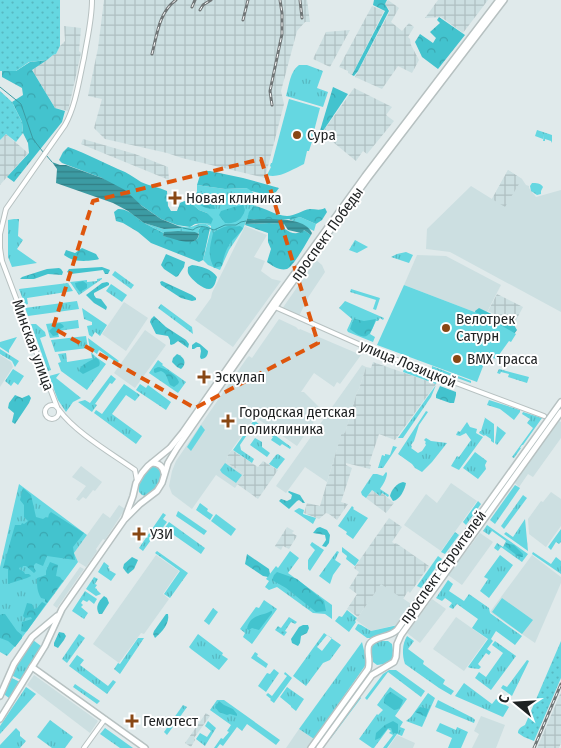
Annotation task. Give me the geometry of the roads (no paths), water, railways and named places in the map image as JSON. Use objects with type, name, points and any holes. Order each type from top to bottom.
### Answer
[{"type":"main road","name":"Минская улица","points":[[92,0],[90,28],[71,115],[66,125],[6,209],[1,230],[0,248],[7,276],[58,409],[76,428],[135,470]]},
{"type":"main road","name":"проспект Победы","points":[[164,477],[168,463],[176,448],[328,230],[413,112],[499,0]]},
{"type":"main road","name":"проспект Победы","points":[[328,230],[504,0]]},
{"type":"main road","name":"проспект Победы","points":[[150,465],[170,448],[182,433],[317,246]]},
{"type":"main road","name":"улица Лозицкой","points":[[275,307],[440,378],[544,416]]},
{"type":"main road","name":"Минская улица","points":[[49,406],[52,397]]},
{"type":"main road","points":[[547,424],[544,416],[560,403]]},
{"type":"main road","name":"проспект Строителей","points":[[311,748],[325,734],[372,675],[394,662],[401,636],[481,518],[554,416],[560,403]]},
{"type":"main road","points":[[56,418],[59,415],[58,409],[53,405],[49,406],[45,411],[48,418],[52,419],[64,417]]},
{"type":"main road","name":"проспект Строителей","points":[[554,416],[561,412]]},
{"type":"main road","points":[[0,719],[32,667],[59,614],[124,520],[157,491],[164,477],[162,467],[157,464],[135,470],[136,489],[124,520]]},
{"type":"main road","points":[[137,481],[150,465]]},
{"type":"main road","points":[[136,489],[140,496],[148,498]]},
{"type":"main road","name":"проспект Строителей","points":[[319,748],[325,734],[368,668],[370,662],[368,648],[370,643],[395,632],[475,527]]},
{"type":"main road","points":[[13,699],[10,701],[3,699],[1,695],[14,664],[35,634],[59,614]]},
{"type":"main road","points":[[35,634],[43,634],[47,640]]},
{"type":"main road","points":[[32,667],[145,748]]},
{"type":"main road","points":[[84,748],[105,719]]},
{"type":"waterway","points":[[0,87],[21,104],[33,139],[43,152]]},
{"type":"waterway","points":[[46,155],[52,162]]},
{"type":"waterway","points":[[183,228],[193,230],[203,227],[214,230],[225,225],[236,225],[246,221]]},
{"type":"railway","points":[[152,54],[162,17],[176,0]]},
{"type":"railway","points":[[192,7],[195,0]]},
{"type":"railway","points":[[200,10],[203,5],[211,0]]},
{"type":"railway","points":[[243,20],[248,0]]},
{"type":"railway","points":[[272,105],[270,91],[282,34],[280,0]]},
{"type":"railway","points":[[300,0],[302,18]]},
{"type":"railway","points":[[534,748],[561,684]]},
{"type":"place","name":"Сура","points":[[297,135]]},
{"type":"place","name":"Новая клиника","points":[[175,198]]},
{"type":"place","name":"Велотрек Сатурн","points":[[446,328]]},
{"type":"place","name":"BMX трасса","points":[[457,359]]},
{"type":"place","name":"Эскулап","points":[[204,377]]},
{"type":"place","name":"Городская детская поликлиника","points":[[228,421]]},
{"type":"place","name":"УЗИ","points":[[139,534]]},
{"type":"place","name":"Гемотест","points":[[132,721]]}]
